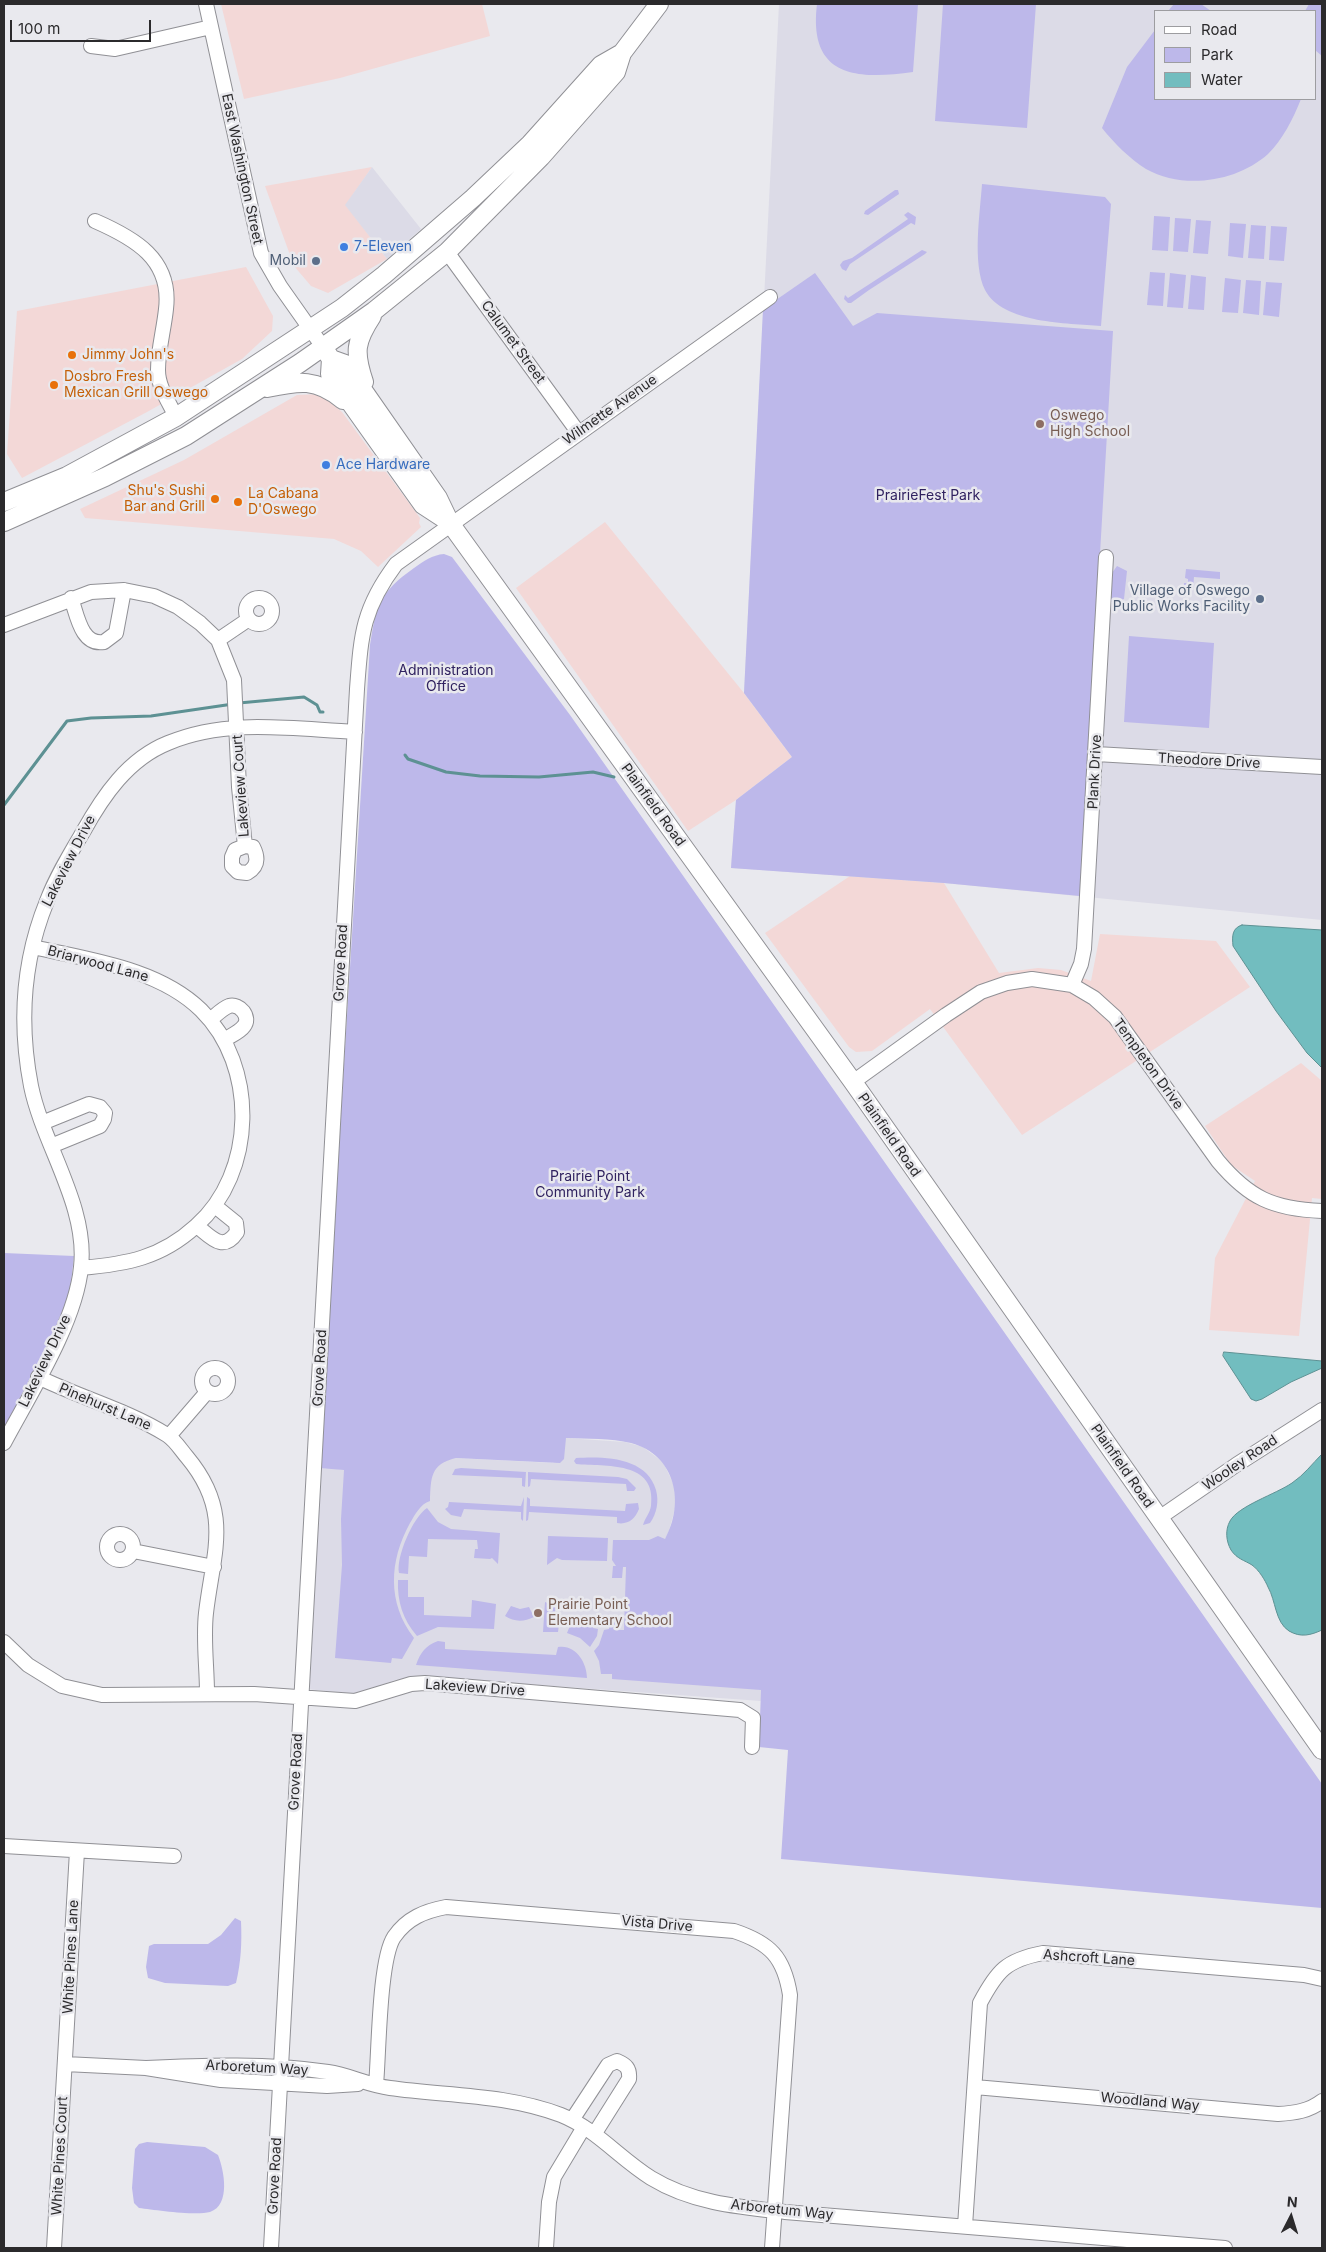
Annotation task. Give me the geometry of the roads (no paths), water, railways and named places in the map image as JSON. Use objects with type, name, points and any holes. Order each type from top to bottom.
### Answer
[{"type":"main road","points":[[4,522],[105,477],[186,436],[257,390],[327,353],[374,311],[447,252],[541,157],[616,72],[622,53],[659,4]]},
{"type":"main road","points":[[4,502],[67,476],[176,416],[349,302],[425,240],[530,144],[601,65],[622,53]]},
{"type":"main road","points":[[370,399],[358,365],[357,346],[363,329],[374,311]]},
{"type":"main road","name":"Plainfield Road","points":[[327,353],[345,364],[370,399],[438,498],[450,524],[853,1082],[1322,1750]]},
{"type":"main road","name":"Plainfield Road","points":[[327,353],[330,374],[423,505],[450,524]]},
{"type":"main road","points":[[257,390],[294,382],[311,382],[330,390],[355,410]]},
{"type":"street","name":"East Washington Street","points":[[206,4],[261,253],[280,286],[327,353]]},
{"type":"street","points":[[91,46],[114,49],[211,27]]},
{"type":"street","points":[[95,221],[120,232],[144,248],[157,264],[166,288],[167,307],[158,372],[161,388],[176,416]]},
{"type":"street","name":"Calumet Street","points":[[447,252],[578,432]]},
{"type":"street","name":"Wilmette Avenue","points":[[450,524],[770,297]]},
{"type":"street","name":"Grove Road","points":[[271,2248],[300,1697],[315,1466],[354,732],[361,637],[371,602],[396,564],[450,524]]},
{"type":"street","name":"Plank Drive","points":[[1072,985],[1081,964],[1084,949],[1106,557]]},
{"type":"street","points":[[71,598],[83,632],[88,638],[96,642],[104,642],[116,633],[124,590]]},
{"type":"street","points":[[4,625],[91,592],[124,590],[154,596],[178,607],[218,640],[249,619]]},
{"type":"street","name":"Lakeview Court","points":[[218,640],[234,680],[239,787],[245,846]]},
{"type":"street","name":"Lakeview Drive","points":[[4,1444],[64,1326],[75,1298],[81,1268],[80,1239],[74,1208],[42,1123],[32,1089],[25,1048],[24,1015],[26,986],[33,946],[49,897],[97,808],[116,781],[137,762],[166,744],[199,732],[237,726],[354,732]]},
{"type":"street","name":"Theodore Drive","points":[[1096,754],[1322,767]]},
{"type":"street","name":"Briarwood Lane","points":[[33,946],[128,970],[157,981],[184,997],[210,1020],[224,1040],[237,1072],[243,1102],[241,1136],[232,1174],[215,1206],[197,1226],[176,1241],[146,1257],[118,1265],[81,1268]]},
{"type":"street","name":"Templeton Drive","points":[[853,1082],[981,992],[1007,983],[1032,979],[1072,985],[1094,998],[1115,1017],[1218,1161],[1235,1181],[1256,1196],[1278,1206],[1322,1211]]},
{"type":"street","points":[[210,1020],[229,1006],[238,1006],[245,1012],[244,1026],[224,1040]]},
{"type":"street","points":[[42,1123],[89,1104],[100,1107],[105,1113],[100,1126],[51,1146]]},
{"type":"street","points":[[197,1226],[216,1241],[224,1243],[232,1239],[237,1232],[236,1223],[215,1206]]},
{"type":"street","name":"Pinehurst Lane","points":[[38,1377],[131,1415],[169,1436],[196,1468],[212,1502],[217,1541],[206,1615],[207,1693]]},
{"type":"street","points":[[169,1436],[206,1392]]},
{"type":"street","name":"Wooley Road","points":[[1159,1518],[1236,1465],[1322,1410]]},
{"type":"street","points":[[133,1551],[214,1567]]},
{"type":"street","name":"Lakeview Drive","points":[[4,1642],[28,1665],[62,1686],[102,1695],[138,1696],[207,1693],[355,1701],[411,1684],[425,1683],[740,1710],[753,1718],[752,1747]]},
{"type":"street","points":[[4,1846],[174,1856]]},
{"type":"street","name":"White Pines Lane","points":[[66,2064],[77,1851]]},
{"type":"street","name":"Vista Drive","points":[[371,2084],[386,1960],[394,1938],[408,1921],[425,1911],[446,1907],[742,1933],[766,1946],[778,1958],[786,1974],[790,1995],[772,2248]]},
{"type":"street","name":"Ashcroft Lane","points":[[965,2226],[980,2003],[996,1974],[1011,1963],[1025,1956],[1043,1953],[1304,1975],[1322,1979]]},
{"type":"street","name":"Arboretum Way","points":[[66,2064],[146,2068],[220,2064],[329,2072],[371,2084],[524,2104],[584,2126],[651,2178],[682,2194],[717,2203],[774,2210],[1225,2248]]},
{"type":"street","name":"White Pines Court","points":[[54,2248],[66,2064]]},
{"type":"street","name":"Arboretum Way","points":[[146,2068],[221,2080],[327,2086],[371,2084]]},
{"type":"street","name":"Woodland Way","points":[[975,2087],[1278,2114],[1296,2113],[1314,2107],[1322,2100]]},
{"type":"street","points":[[546,2248],[549,2202],[554,2177],[584,2126]]},
{"type":"water","points":[[1242,925],[1322,930],[1322,1068],[1307,1053],[1276,1011],[1233,946],[1233,933],[1236,928]]},
{"type":"water","points":[[1224,1352],[1322,1361],[1322,1368],[1256,1401],[1251,1399],[1223,1356]]},
{"type":"water","points":[[1322,1454],[1322,1630],[1302,1635],[1293,1633],[1284,1627],[1278,1617],[1271,1593],[1263,1578],[1255,1567],[1233,1553],[1228,1543],[1227,1532],[1228,1524],[1241,1510],[1292,1483]]},
{"type":"waterway","points":[[239,703],[304,697],[317,705],[320,712],[323,712]]},
{"type":"waterway","points":[[4,805],[67,721],[91,718],[151,716],[233,704]]},
{"type":"waterway","points":[[405,755],[408,759],[446,772],[480,776],[539,777],[593,772],[614,777]]},
{"type":"place","name":"7-Eleven","points":[[344,247]]},
{"type":"place","name":"Mobil","points":[[316,261]]},
{"type":"place","name":"Jimmy John's","points":[[72,355]]},
{"type":"place","name":"Dosbro Fresh Mexican Grill Oswego","points":[[54,385]]},
{"type":"place","name":"Oswego High School","points":[[1040,424]]},
{"type":"place","name":"Ace Hardware","points":[[326,465]]},
{"type":"place","name":"Shu's Sushi Bar and Grill","points":[[215,499]]},
{"type":"place","name":"La Cabana D'Oswego","points":[[238,502]]},
{"type":"place","name":"Village of Oswego Public Works Facility","points":[[1260,599]]},
{"type":"place","name":"Prairie Point Elementary School","points":[[538,1613]]},
{"type":"park label","name":"PrairieFest Park","points":[[928,496]]},
{"type":"park label","name":"Administration Office","points":[[446,680]]},
{"type":"park label","name":"Prairie Point Community Park","points":[[590,1186]]}]
